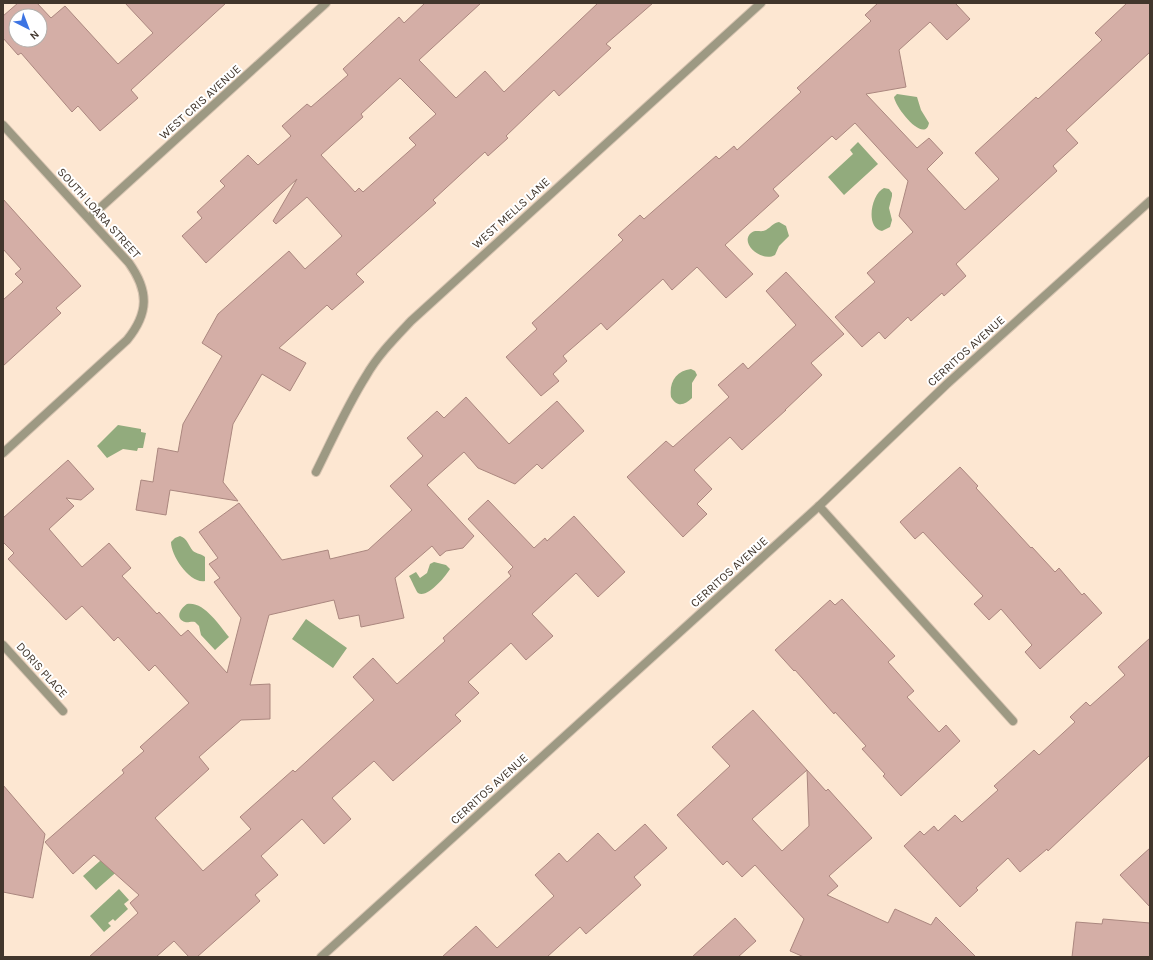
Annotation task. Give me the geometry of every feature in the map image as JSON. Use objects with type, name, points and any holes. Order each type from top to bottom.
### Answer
[{"type":"street","name":"WEST CRIS AVENUE","points":[[89,218],[326,3]]},
{"type":"street","name":"WEST MELLS LANE","points":[[316,472],[366,375],[387,346],[411,320],[761,3]]},
{"type":"street","name":"SOUTH LOARA STREET","points":[[3,125],[129,262],[140,279],[144,298],[143,308],[136,330],[127,340],[3,453]]},
{"type":"street","name":"CERRITOS AVENUE","points":[[321,957],[819,506],[948,383],[1150,200]]},
{"type":"street","points":[[819,506],[1013,721]]},
{"type":"street","name":"DORIS PLACE","points":[[3,645],[63,711]]},
{"type":"shaded area","points":[[897,94],[917,97],[921,110],[929,123],[926,128],[922,129],[917,127],[905,116],[894,97]]},
{"type":"shaded area","points":[[858,142],[878,164],[844,195],[828,177],[853,154],[850,150]]},
{"type":"shaded area","points":[[884,188],[889,189],[892,193],[889,208],[892,220],[890,227],[882,231],[877,229],[873,224],[872,211],[873,203],[879,191]]},
{"type":"shaded area","points":[[779,222],[786,226],[789,236],[779,246],[775,255],[770,257],[764,256],[754,251],[748,242],[748,237],[751,233],[755,231],[764,231]]},
{"type":"shaded area","points":[[691,369],[695,371],[697,375],[692,383],[692,398],[684,404],[678,404],[671,397],[672,382],[681,372]]},
{"type":"shaded area","points":[[118,425],[141,429],[141,432],[146,433],[143,448],[138,448],[137,451],[123,449],[107,458],[97,446]]},
{"type":"shaded area","points":[[180,536],[186,540],[193,551],[205,557],[205,581],[199,581],[188,574],[182,568],[174,554],[171,542]]},
{"type":"shaded area","points":[[434,562],[446,565],[450,569],[445,577],[431,590],[422,594],[418,593],[409,576],[416,572],[420,578],[427,573],[430,564]]},
{"type":"shaded area","points":[[187,604],[199,606],[205,610],[216,620],[229,637],[215,650],[201,635],[199,626],[195,622],[185,622],[180,618],[179,616],[181,610]]},
{"type":"shaded area","points":[[306,619],[347,648],[333,668],[292,639]]},
{"type":"shaded area","points":[[117,846],[130,860],[96,890],[83,876]]},
{"type":"shaded area","points":[[119,889],[129,900],[124,904],[128,909],[115,921],[113,919],[108,923],[111,926],[104,932],[90,916]]},
{"type":"building","points":[[18,3],[37,3],[42,8],[12,8]]},
{"type":"building","points":[[125,3],[226,3],[131,90],[138,98],[100,131],[78,106],[72,112],[21,53],[18,55],[12,48],[48,48],[48,15],[51,18],[65,6],[118,64],[153,33]]},
{"type":"building","points":[[425,3],[481,3],[419,60],[456,98],[485,71],[504,92],[598,3],[653,3],[606,44],[611,48],[559,96],[554,90],[506,136],[508,138],[488,156],[485,152],[433,200],[436,203],[356,274],[364,282],[332,310],[327,305],[279,348],[306,363],[290,391],[262,374],[233,424],[223,482],[238,501],[170,490],[166,515],[136,510],[141,480],[153,482],[158,448],[178,452],[183,424],[222,356],[202,343],[218,314],[289,251],[305,269],[342,236],[307,197],[276,224],[273,221],[297,179],[206,263],[182,236],[202,218],[197,212],[225,186],[220,181],[248,155],[258,165],[291,136],[282,126],[307,104],[311,107],[348,75],[343,69],[399,17],[404,23]],"holes":[[[400,78],[436,114],[409,138],[416,145],[363,192],[359,188],[355,192],[321,155],[363,117],[361,114]]]},
{"type":"building","points":[[878,3],[955,3],[970,19],[947,40],[930,22],[899,50],[906,87],[866,94],[917,148],[929,138],[943,153],[927,169],[965,210],[999,179],[975,153],[1036,97],[1038,99],[1102,40],[1095,33],[1127,3],[1150,3],[1150,52],[1066,130],[1078,143],[1053,166],[1057,171],[956,264],[966,276],[944,296],[942,293],[911,321],[908,317],[885,339],[879,332],[862,347],[835,317],[875,282],[867,273],[913,232],[899,216],[908,181],[855,123],[836,140],[832,136],[773,189],[779,196],[725,245],[753,274],[726,298],[697,267],[672,290],[663,279],[607,330],[601,323],[563,356],[567,361],[553,374],[559,381],[541,396],[506,357],[537,329],[532,323],[623,240],[618,235],[640,215],[644,219],[716,156],[719,159],[734,146],[737,150],[801,92],[797,88],[871,21],[865,15]]},
{"type":"building","points":[[8,12],[8,44],[3,38],[3,16]]},
{"type":"building","points":[[3,199],[81,286],[56,308],[61,313],[3,366],[3,300],[23,282],[15,274],[21,269],[3,249]]},
{"type":"building","points":[[786,272],[844,334],[811,363],[822,375],[742,450],[730,437],[694,470],[712,489],[697,504],[707,514],[683,537],[627,477],[666,441],[673,447],[729,397],[718,385],[743,363],[748,369],[796,325],[766,291]]},
{"type":"building","points":[[466,397],[509,444],[557,401],[584,431],[542,469],[537,464],[515,484],[478,468],[464,452],[427,485],[474,536],[463,548],[446,551],[440,556],[432,546],[395,578],[404,618],[361,627],[359,615],[339,619],[334,600],[269,615],[250,685],[270,684],[270,719],[241,720],[199,757],[209,769],[155,818],[173,838],[203,871],[251,829],[240,817],[293,770],[295,772],[374,700],[353,677],[373,658],[397,684],[445,641],[443,638],[511,576],[508,572],[513,567],[468,519],[488,500],[534,548],[545,538],[547,541],[574,516],[625,572],[598,597],[576,573],[532,614],[553,636],[526,660],[511,643],[468,682],[479,693],[455,715],[461,721],[393,781],[374,761],[332,798],[351,819],[324,844],[302,819],[261,856],[278,875],[255,895],[260,901],[197,957],[189,957],[174,941],[156,957],[89,957],[138,913],[130,903],[139,895],[94,855],[73,874],[45,842],[124,773],[122,770],[144,751],[140,747],[189,703],[155,665],[149,671],[118,637],[114,641],[82,606],[66,620],[8,559],[14,553],[3,542],[3,518],[68,460],[94,489],[81,500],[66,498],[74,506],[49,529],[82,567],[109,543],[131,568],[122,576],[157,614],[159,612],[181,636],[188,630],[227,673],[241,618],[214,582],[220,578],[209,564],[218,558],[199,532],[239,503],[282,560],[328,550],[330,559],[368,550],[412,510],[390,486],[423,456],[407,438],[437,411],[444,418]]},
{"type":"building","points":[[960,467],[978,486],[976,488],[1031,548],[1032,547],[1055,572],[1059,568],[1082,595],[1084,593],[1102,613],[1040,669],[1025,652],[1032,645],[1001,609],[989,620],[974,604],[983,596],[923,532],[915,539],[900,522]]},
{"type":"building","points":[[842,599],[895,656],[888,662],[914,691],[907,697],[939,732],[946,725],[960,741],[901,796],[883,776],[885,774],[862,749],[866,746],[835,712],[834,714],[775,650],[830,600],[835,605]]},
{"type":"building","points":[[1150,638],[1150,755],[1048,851],[1047,849],[1020,872],[1008,858],[976,888],[978,890],[960,907],[904,846],[920,831],[924,835],[934,826],[938,831],[955,815],[962,822],[998,790],[994,786],[1034,750],[1039,755],[1075,722],[1070,717],[1086,702],[1090,706],[1125,675],[1118,667]]},
{"type":"building","points":[[753,710],[826,791],[828,789],[872,838],[829,876],[838,886],[827,895],[888,923],[895,909],[931,925],[936,917],[976,957],[804,957],[790,951],[804,919],[755,865],[742,877],[727,861],[723,865],[677,815],[730,766],[712,747]],"holes":[[[807,770],[809,826],[782,851],[752,819]]]},
{"type":"building","points":[[3,785],[45,834],[33,898],[3,892]]},
{"type":"building","points":[[645,824],[667,848],[634,877],[641,885],[586,934],[580,927],[547,957],[442,957],[476,926],[497,948],[554,896],[535,875],[559,853],[567,862],[598,833],[615,851]]},
{"type":"building","points":[[1150,848],[1150,907],[1120,875]]},
{"type":"building","points":[[735,918],[756,941],[738,957],[692,957]]},
{"type":"building","points":[[1103,919],[1150,923],[1150,957],[1072,957],[1076,922],[1102,924]]}]
